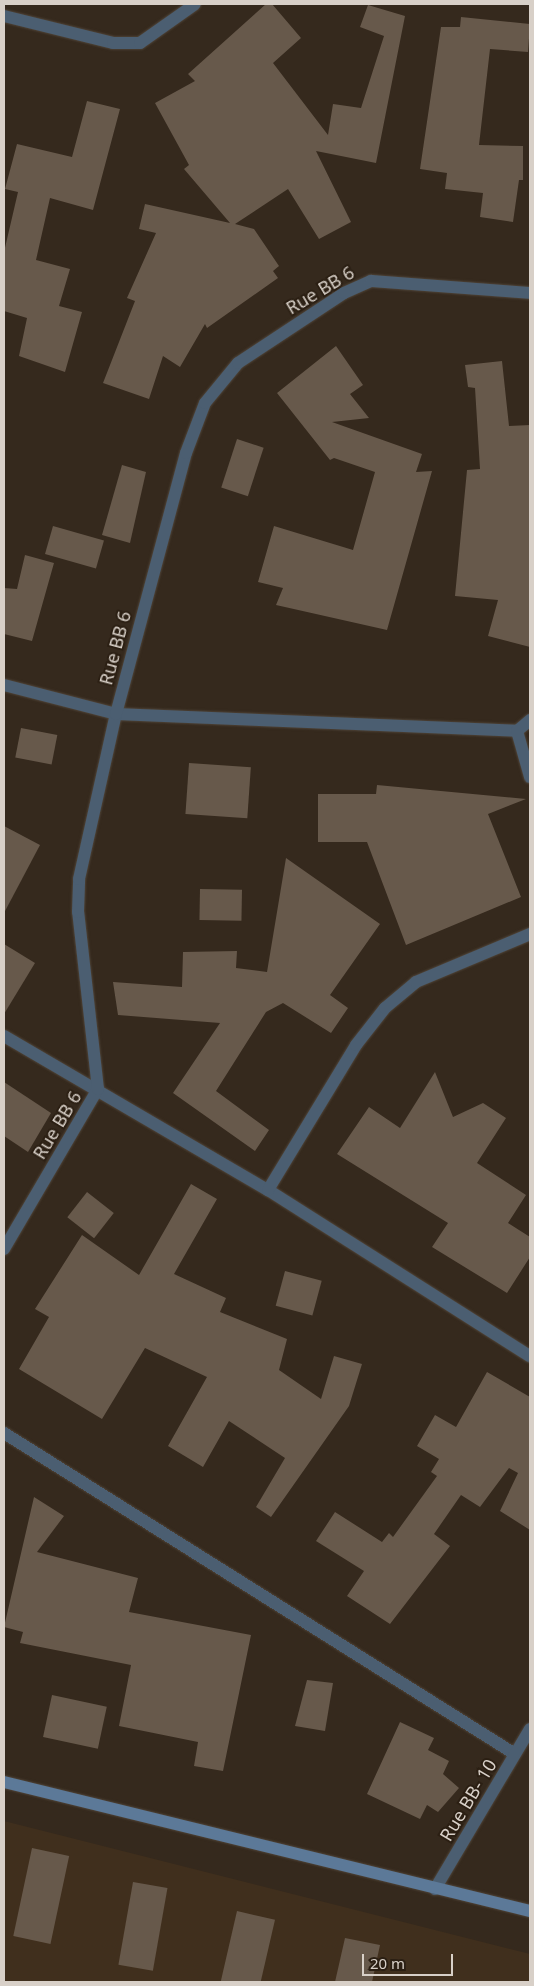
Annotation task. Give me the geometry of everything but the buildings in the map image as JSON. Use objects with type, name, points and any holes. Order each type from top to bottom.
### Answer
[{"type":"street","points":[[4,16],[113,43],[140,43],[195,4]]},
{"type":"street","name":"Rue BB 6","points":[[4,1249],[98,1089],[78,912],[79,879],[116,714],[186,454],[205,403],[238,363],[344,292],[371,281],[530,293]]},
{"type":"street","points":[[4,685],[116,714],[517,731],[530,720]]},
{"type":"street","points":[[517,731],[530,777]]},
{"type":"street","points":[[268,1190],[356,1045],[385,1008],[416,982],[530,934]]},
{"type":"street","points":[[4,1036],[98,1089],[268,1190],[530,1356]]},
{"type":"street","points":[[4,1433],[515,1754]]},
{"type":"street","name":"Rue BB- 10","points":[[435,1889],[530,1729]]},
{"type":"street","points":[[4,1782],[530,1911]]},
{"type":"shaded area","points":[[4,1821],[530,1954],[530,1982],[4,1982]]}]
